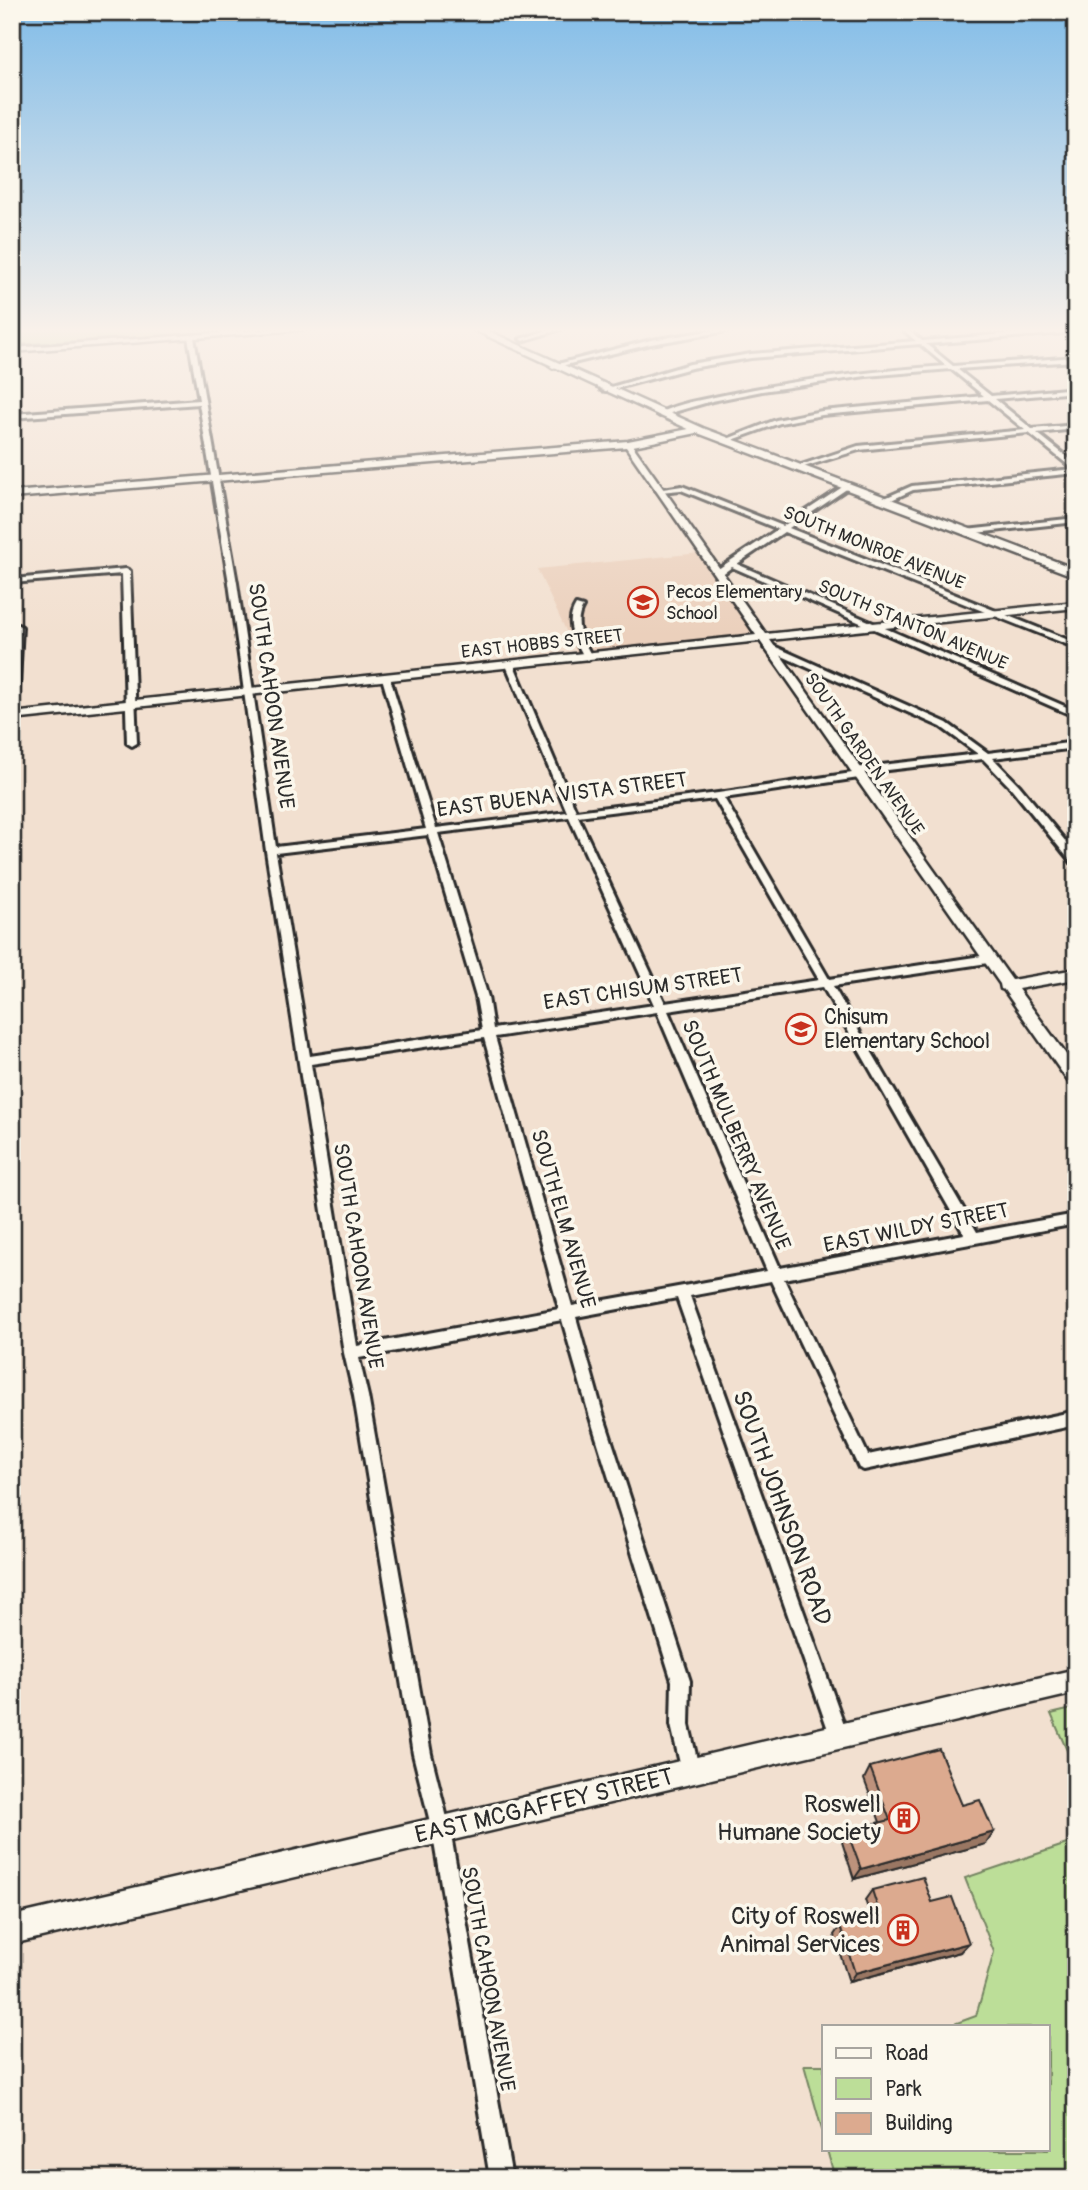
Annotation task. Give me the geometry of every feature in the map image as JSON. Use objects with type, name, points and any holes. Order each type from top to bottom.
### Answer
[{"type":"main road","points":[[699,430],[1076,573]]},
{"type":"main road","name":"EAST MCGAFFEY STREET","points":[[12,1930],[1076,1681]]},
{"type":"street","name":"SOUTH CAHOON AVENUE","points":[[207,430],[351,1353],[361,1396],[422,1754],[441,1830],[500,2178]]},
{"type":"street","points":[[12,495],[628,444],[698,430]]},
{"type":"street","points":[[724,441],[750,430]]},
{"type":"street","points":[[795,468],[858,448],[1039,430]]},
{"type":"street","points":[[1030,431],[1076,470]]},
{"type":"street","name":"SOUTH GARDEN AVENUE","points":[[628,444],[1006,986],[1076,1080]]},
{"type":"street","points":[[882,501],[912,488],[1076,470]]},
{"type":"street","points":[[718,573],[734,565],[846,487]]},
{"type":"street","name":"SOUTH MONROE AVENUE","points":[[660,491],[682,488],[1076,646]]},
{"type":"street","points":[[966,532],[1076,520]]},
{"type":"street","name":"SOUTH STANTON AVENUE","points":[[734,565],[1076,713]]},
{"type":"street","points":[[12,581],[126,571],[132,743]]},
{"type":"street","name":"EAST HOBBS STREET","points":[[12,718],[588,657],[765,642],[875,626],[1076,605]]},
{"type":"street","points":[[579,607],[572,622],[588,657]]},
{"type":"street","points":[[12,718],[15,628]]},
{"type":"street","points":[[765,642],[944,725],[970,740],[988,755],[1076,861]]},
{"type":"street","name":"SOUTH MULBERRY AVENUE","points":[[510,665],[572,813],[660,1007],[776,1276],[864,1463],[1076,1418]]},
{"type":"street","name":"SOUTH ELM AVENUE","points":[[386,678],[482,996],[488,1033],[596,1414],[676,1662],[681,1681],[680,1725],[691,1772]]},
{"type":"street","name":"EAST BUENA VISTA STREET","points":[[271,851],[432,829],[718,796],[857,773],[1076,745]]},
{"type":"street","points":[[718,796],[973,1238]]},
{"type":"street","name":"EAST CHISUM STREET","points":[[304,1061],[988,959]]},
{"type":"street","points":[[1006,986],[1076,974]]},
{"type":"street","name":"EAST WILDY STREET","points":[[351,1353],[1076,1219]]},
{"type":"street","name":"SOUTH JOHNSON ROAD","points":[[682,1293],[840,1738]]},
{"type":"shaded area","name":"Pecos Elementary School","points":[[700,553],[754,635],[577,654],[537,569]]},
{"type":"green space","points":[[1076,1708],[1076,1771],[1051,1714]]},
{"type":"green space","points":[[1076,1841],[1076,2178],[835,2178],[828,2152],[1050,2152],[1050,2025],[951,2025],[976,2016],[994,1952],[965,1878]]},
{"type":"green space","points":[[804,2065],[822,2065],[822,2130]]},
{"type":"building","name":"Roswell Humane Society","points":[[939,1749],[962,1805],[980,1800],[994,1832],[861,1869],[847,1831],[890,1820],[870,1767]]},
{"type":"building","name":"City of Roswell Animal Services","points":[[923,1877],[932,1902],[952,1897],[969,1943],[855,1973],[840,1926],[880,1915],[872,1890]]},
{"type":"place","name":"Pecos Elementary School","points":[[643,602]]},
{"type":"place","name":"Chisum Elementary School","points":[[801,1029]]},
{"type":"place","name":"Roswell Humane Society","points":[[904,1818]]},
{"type":"place","name":"City of Roswell Animal Services","points":[[903,1930]]}]
